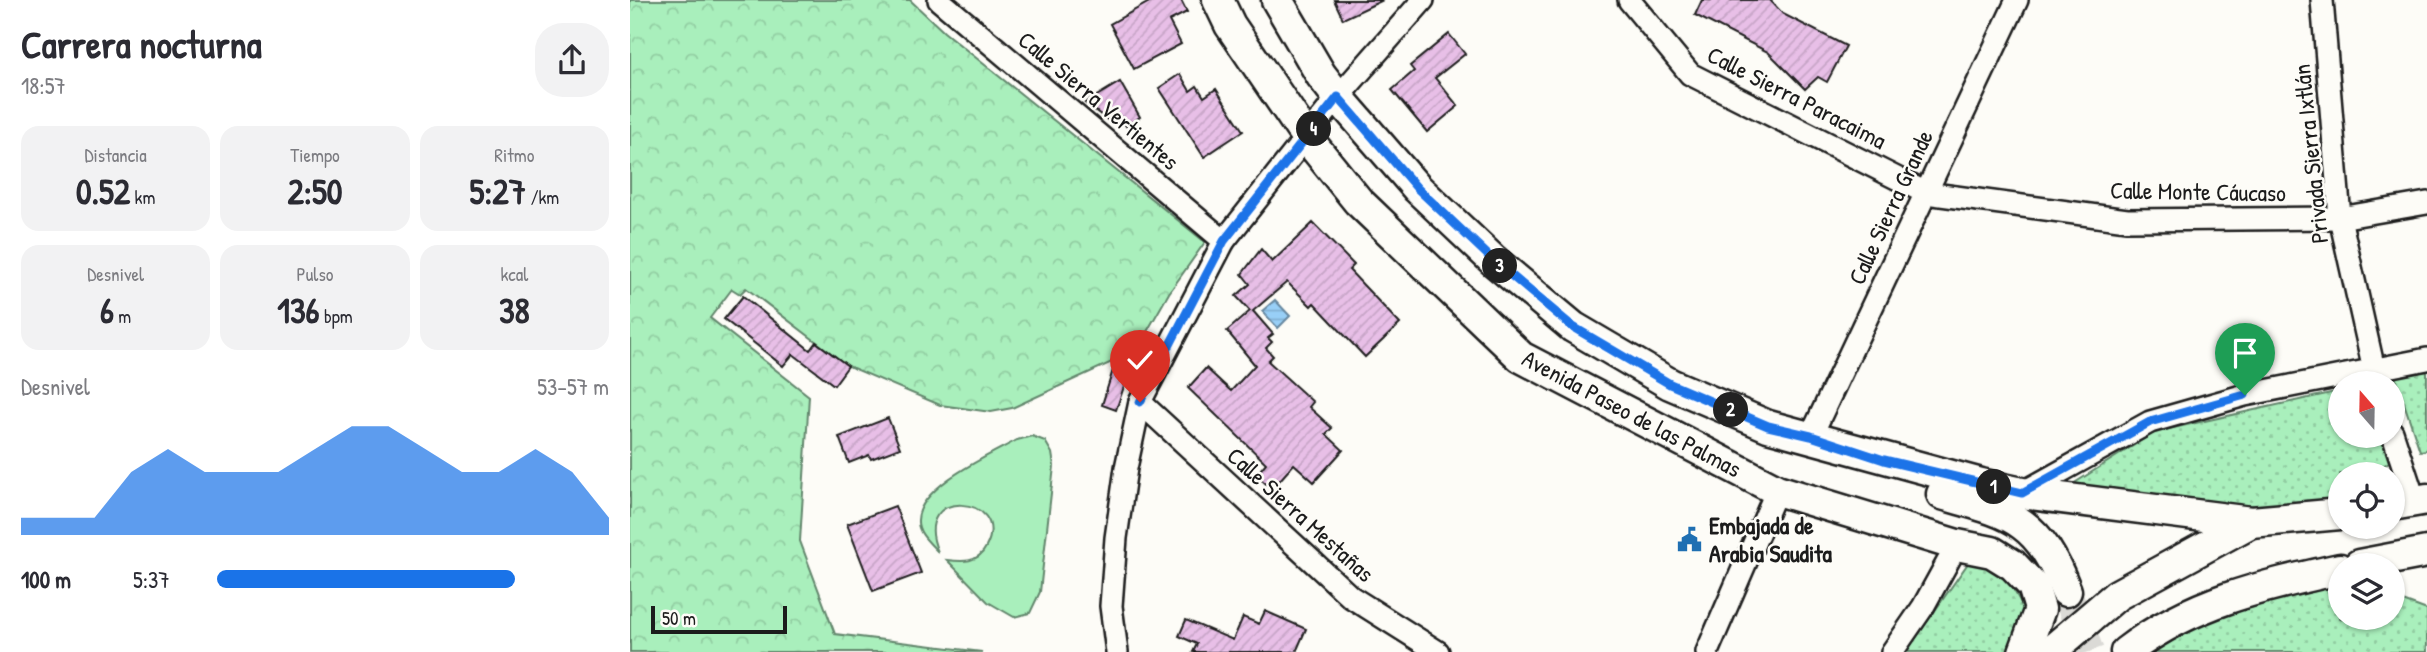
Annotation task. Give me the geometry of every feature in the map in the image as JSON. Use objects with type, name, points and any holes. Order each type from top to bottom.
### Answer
[{"type":"main road","name":"Avenida Paseo de las Palmas","points":[[1218,0],[1230,25],[1307,138],[1358,201],[1521,358],[1777,490],[1957,545],[1992,552],[2013,565],[2033,586],[2040,609],[2024,652]]},
{"type":"main road","name":"Avenida Paseo de las Palmas","points":[[1277,0],[1321,75],[1338,97],[1457,228],[1573,327],[1670,384],[1768,426],[1811,436],[1884,460],[2022,493],[2251,522]]},
{"type":"main road","points":[[1768,426],[1809,456],[2004,512],[2019,520],[2047,550],[2066,591]]},
{"type":"main road","points":[[2050,652],[2117,595],[2251,522],[2328,515]]},
{"type":"main road","points":[[2405,556],[2427,552]]},
{"type":"main road","points":[[2126,652],[2171,622],[2223,598],[2328,572]]},
{"type":"street","name":"Calle Sierra Vertientes","points":[[939,0],[1224,241]]},
{"type":"street","points":[[1117,652],[1111,606],[1116,538],[1126,468],[1140,402],[1224,241],[1338,97],[1423,0]]},
{"type":"street","name":"Calle Sierra Paracaima","points":[[1629,0],[1690,74],[1926,192]]},
{"type":"street","name":"Calle Sierra Grande","points":[[1811,436],[2017,0]]},
{"type":"street","name":"Privada Sierra Ixtlán","points":[[2322,0],[2340,218],[2374,371]]},
{"type":"street","name":"Calle Monte Cáucaso","points":[[1926,192],[2127,220],[2340,218],[2427,203]]},
{"type":"street","points":[[2392,371],[2427,359]]},
{"type":"street","points":[[2022,493],[2150,422],[2245,395],[2328,384]]},
{"type":"street","name":"Calle Sierra Mestañas","points":[[1140,402],[1351,597],[1438,652]]},
{"type":"street","points":[[2396,448],[2411,502]]},
{"type":"street","points":[[1707,652],[1777,490]]},
{"type":"street","points":[[1892,652],[1923,607],[1957,545]]},
{"type":"green space","points":[[630,0],[910,0],[944,32],[1205,242],[1169,293],[1136,351],[1012,408],[991,412],[940,405],[848,366],[746,288],[740,294],[732,289],[710,318],[809,396],[800,541],[835,634],[982,652],[630,652]]},
{"type":"green space","points":[[2427,371],[2427,450],[2420,451],[2405,406],[2405,374]]},
{"type":"green space","points":[[2328,394],[2328,448],[2384,448],[2389,462],[2328,462],[2328,504],[2254,512],[2065,489],[2155,432]]},
{"type":"green space","points":[[1032,436],[1045,441],[1052,453],[1054,466],[1040,592],[1030,613],[1014,617],[988,602],[947,560],[974,559],[983,552],[990,530],[986,516],[975,508],[961,505],[948,507],[937,516],[933,530],[938,552],[922,533],[918,520],[921,507],[943,484],[990,454],[1017,440]]},
{"type":"green space","points":[[1971,559],[2003,571],[2025,610],[2008,652],[1906,652]]},
{"type":"green space","points":[[2328,583],[2328,630],[2405,630],[2405,602],[2427,610],[2427,652],[2139,652],[2174,628]]},
{"type":"water","points":[[1275,300],[1290,316],[1278,328],[1262,311]]},
{"type":"building","points":[[1153,0],[1181,0],[1187,12],[1169,21],[1181,44],[1134,69],[1110,24]]},
{"type":"building","points":[[1334,0],[1383,0],[1343,19]]},
{"type":"building","points":[[1702,0],[1770,0],[1783,14],[1846,46],[1827,82],[1818,77],[1805,89],[1768,52],[1695,15]]},
{"type":"building","points":[[1449,34],[1465,54],[1435,78],[1458,106],[1427,132],[1392,90],[1414,71],[1410,66]]},
{"type":"building","points":[[1180,74],[1190,91],[1197,86],[1204,97],[1216,89],[1243,131],[1204,157],[1159,88]]},
{"type":"building","points":[[1120,82],[1140,117],[1126,126],[1119,115],[1109,121],[1085,103]]},
{"type":"building","points":[[1313,223],[1354,265],[1349,270],[1400,324],[1365,357],[1314,303],[1311,306],[1287,282],[1253,311],[1273,334],[1268,338],[1272,342],[1266,348],[1273,356],[1268,361],[1313,402],[1309,407],[1332,428],[1326,434],[1343,450],[1314,482],[1294,464],[1272,489],[1256,475],[1266,463],[1188,388],[1206,368],[1231,391],[1255,365],[1227,331],[1250,311],[1236,296],[1250,284],[1242,274],[1261,249],[1272,262]]},
{"type":"building","points":[[743,296],[810,350],[816,342],[848,366],[834,385],[793,354],[783,366],[724,319]]},
{"type":"building","points":[[1113,370],[1128,375],[1116,410],[1102,405]]},
{"type":"building","points":[[888,418],[900,448],[871,459],[869,455],[849,463],[839,437]]},
{"type":"building","points":[[895,506],[921,573],[873,591],[847,524]]},
{"type":"building","points":[[1265,611],[1306,629],[1296,652],[1193,652],[1197,644],[1179,636],[1186,620],[1233,640],[1243,617],[1259,624]]},
{"type":"tunnel","points":[[2066,591],[2089,652]]},
{"type":"place","name":"Embajada de Arabia Saudita","points":[[1689,539]]},
{"type":"route","points":[[1140,402],[1224,241],[1338,97],[1417,188],[1457,228],[1573,327],[1670,384],[1768,426],[1811,436],[1884,460],[2022,493],[2150,422],[2245,395]]}]
